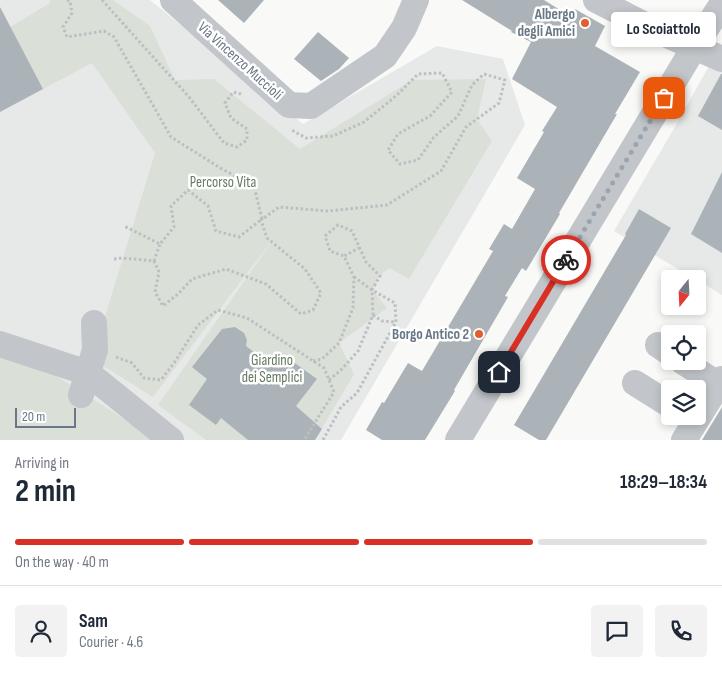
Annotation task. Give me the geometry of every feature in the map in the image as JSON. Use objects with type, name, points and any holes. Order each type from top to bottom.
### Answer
[{"type":"street","name":"Via Vincenzo Muccioli","points":[[173,0],[289,105],[311,106],[385,56],[404,28],[416,0]]},
{"type":"street","points":[[596,0],[649,27],[722,59]]},
{"type":"street","points":[[458,440],[722,4]]},
{"type":"street","points":[[88,373],[94,323]]},
{"type":"street","points":[[0,344],[88,373],[171,440]]},
{"type":"street","points":[[689,426],[720,382],[698,370]]},
{"type":"street","points":[[635,383],[661,399]]},
{"type":"path","points":[[67,0],[70,1],[72,13],[63,28],[67,37],[104,31],[114,37],[171,137],[222,169],[254,186],[262,219],[267,238],[305,270],[321,293],[313,310],[302,314],[266,284],[226,269],[192,279],[163,306],[155,292],[159,272],[154,261],[160,244],[174,227],[171,206],[188,190],[208,206],[216,231],[239,237],[262,219],[279,207],[328,211],[386,205],[441,170],[466,127],[499,103],[505,80],[484,74],[472,85],[458,116],[434,137],[418,160],[400,164],[388,150],[398,134],[430,116],[452,92],[442,74],[418,74],[396,96],[364,122],[333,136],[306,138],[288,128]]},
{"type":"path","points":[[102,0],[189,97],[224,142],[237,147],[247,140],[247,129],[231,118],[225,103],[233,92],[242,94]]},
{"type":"path","points":[[312,361],[322,359],[339,343],[353,308],[354,277],[344,256],[330,250],[325,236],[338,225],[352,231],[366,262],[380,276],[372,290],[373,315],[358,351],[329,380]]},
{"type":"path","points":[[124,226],[160,244]]},
{"type":"path","points":[[344,256],[359,248]]},
{"type":"path","points":[[114,259],[154,261]]},
{"type":"path","points":[[322,440],[341,407],[357,394],[396,322],[395,303],[354,277]]},
{"type":"path","points":[[88,373],[132,363],[144,378],[161,380],[198,325],[218,310],[247,318],[324,368],[334,392],[304,440]]},
{"type":"path","points":[[373,315],[382,321],[396,322]]},
{"type":"shaded area","points":[[0,0],[150,0],[303,124],[437,46],[503,59],[525,125],[341,440],[0,440]]},
{"type":"shaded area","points":[[710,64],[722,71],[722,295],[706,285],[706,270],[680,270],[614,231]]},
{"type":"green space","points":[[50,0],[113,0],[150,26],[175,80],[214,79],[300,149],[412,80],[486,79],[477,119],[492,141],[409,279],[389,268],[380,276],[372,290],[387,308],[339,343],[354,374],[315,440],[206,440],[158,405],[277,234],[153,397],[92,359],[155,153],[92,63],[43,89],[10,27],[50,3]]},
{"type":"green space","points":[[0,353],[58,377],[157,440],[0,440]]},
{"type":"building","points":[[218,0],[264,0],[244,23]]},
{"type":"building","points":[[462,0],[544,0],[570,16],[575,9],[605,26],[595,46],[640,72],[526,271],[522,268],[505,296],[508,297],[425,440],[382,440],[366,430],[408,363],[422,371],[493,251],[489,249],[504,224],[512,229],[535,189],[517,178],[557,107],[512,79],[531,42],[511,32]]},
{"type":"building","points":[[0,7],[43,89],[0,112]]},
{"type":"building","points":[[318,32],[349,58],[339,69],[321,81],[294,59]]},
{"type":"building","points":[[722,74],[722,130],[698,116]]},
{"type":"building","points":[[722,172],[722,253],[691,234]]},
{"type":"building","points":[[639,209],[671,228],[546,440],[539,440],[514,425],[626,235]]},
{"type":"building","points":[[235,327],[244,333],[247,340],[246,346],[272,366],[281,353],[317,379],[296,406],[322,429],[315,440],[248,440],[221,418],[216,425],[189,405],[207,379],[192,367],[222,329]]},
{"type":"building","points":[[722,407],[722,440],[702,440]]},
{"type":"way so far","points":[[566,260],[664,98]]},
{"type":"place","name":"Albergo degli Amici","points":[[585,23]]},
{"type":"place","name":"Lo Scoiattolo","points":[[664,98]]},
{"type":"place","name":"Borgo Antico 2","points":[[479,334]]},
{"type":"route","points":[[499,372],[566,260]]},
{"type":"park label","name":"Percorso Vita","points":[[223,182]]},
{"type":"park label","name":"Giardino dei Semplici","points":[[272,368]]}]
